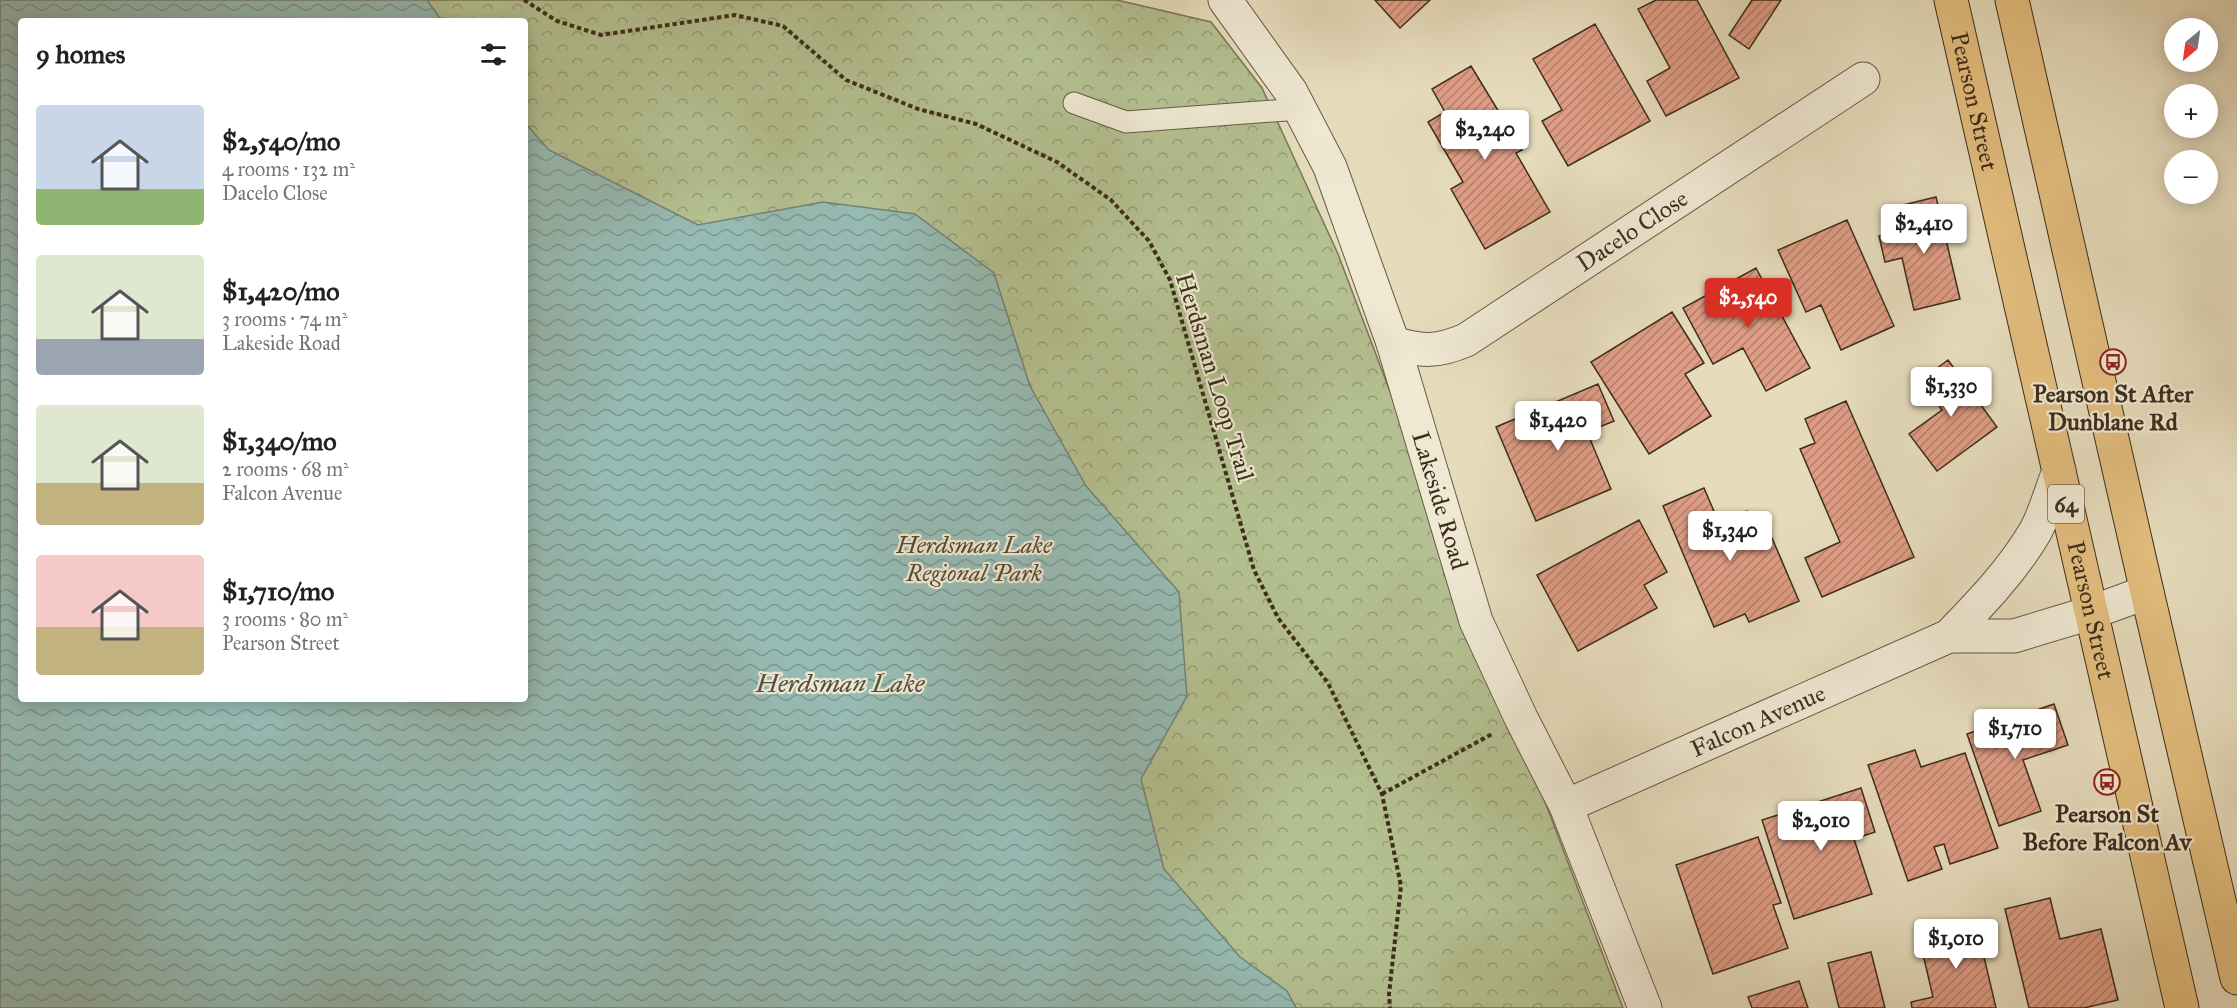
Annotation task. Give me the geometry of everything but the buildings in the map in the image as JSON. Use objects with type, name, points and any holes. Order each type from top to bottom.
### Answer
[{"type":"main road","name":"Pearson Street","points":[[1951,0],[2182,1008]]},
{"type":"main road","points":[[2012,0],[2237,978]]},
{"type":"street","name":"Lakeside Road","points":[[1225,0],[1291,92],[1330,167],[1393,343],[1476,621],[1521,718],[1566,806],[1645,1008]]},
{"type":"street","name":"Dacelo Close","points":[[1393,343],[1425,351],[1440,349],[1466,340],[1863,79]]},
{"type":"street","name":"Falcon Avenue","points":[[1566,806],[1949,636],[1982,602],[2017,560],[2036,530],[2059,471]]},
{"type":"street","name":"Falcon Avenue","points":[[1949,636],[2014,636],[2090,613],[2147,592]]},
{"type":"lane","points":[[1074,103],[1126,122],[1300,109]]},
{"type":"path","name":"Herdsman Loop Trail","points":[[524,0],[557,21],[601,35],[735,15],[783,26],[846,80],[918,109],[976,124],[1057,162],[1111,200],[1149,241],[1170,280],[1254,570],[1278,618],[1328,683],[1382,794],[1401,886],[1389,994],[1390,1008]]},
{"type":"path","points":[[1382,794],[1521,718]]},
{"type":"green space","name":"Herdsman Lake","points":[[0,0],[1117,0],[1211,22],[1262,88],[1338,254],[1623,1008],[0,1008]]},
{"type":"water","name":"Herdsman Lake","points":[[0,0],[427,0],[440,18],[18,18],[18,702],[528,702],[528,126],[549,150],[698,225],[823,202],[915,214],[994,273],[1030,386],[1086,486],[1179,592],[1187,696],[1141,779],[1164,869],[1240,957],[1287,991],[1296,1008],[0,1008]]},
{"type":"place","name":"Pearson St After Dunblane Rd","points":[[2113,362]]},
{"type":"place","name":"Pearson St Before Falcon Av","points":[[2107,782]]},
{"type":"park label","name":"Herdsman Lake Regional Park","points":[[974,559]]}]
